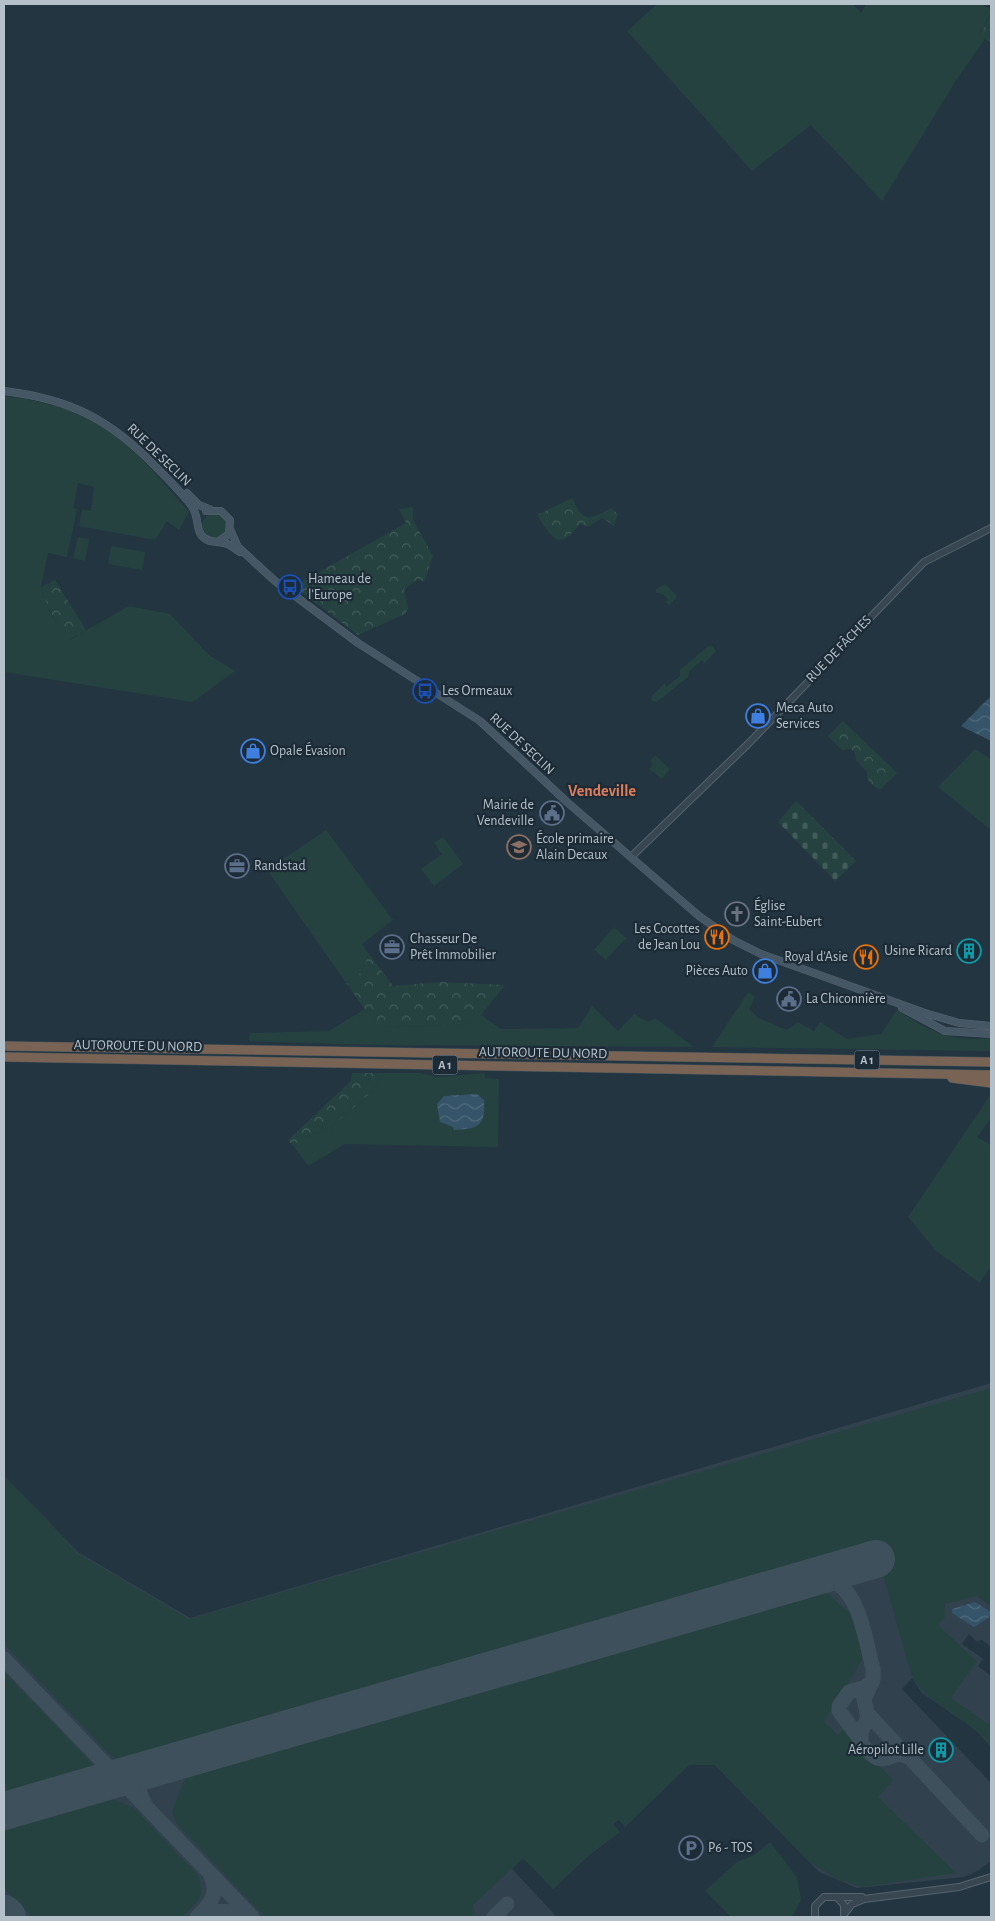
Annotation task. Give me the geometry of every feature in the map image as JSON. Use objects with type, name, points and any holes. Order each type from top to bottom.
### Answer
[{"type":"highway","name":"AUTOROUTE DU NORD","points":[[4,1046],[991,1062]]},
{"type":"highway","points":[[972,1061],[977,1056],[991,1057]]},
{"type":"highway","name":"AUTOROUTE DU NORD","points":[[4,1057],[991,1075]]},
{"type":"highway","points":[[935,1074],[967,1082],[991,1083]]},
{"type":"main road","name":"RUE DE SECLIN","points":[[4,387],[38,392],[69,400],[96,412],[123,429],[149,452],[196,503],[211,510]]},
{"type":"main road","name":"RUE DE SECLIN","points":[[4,392],[34,395],[61,402],[89,414],[113,428],[141,452],[184,496],[196,511],[198,523]]},
{"type":"main road","points":[[211,510],[225,513],[230,520],[230,529],[226,538],[217,542],[203,538],[199,531],[198,523],[202,516],[211,510]]},
{"type":"main road","name":"RUE DE SECLIN","points":[[230,529],[235,542],[252,561]]},
{"type":"main road","name":"RUE DE SECLIN","points":[[217,542],[229,545],[252,561],[284,589],[352,639],[480,721],[549,786],[699,916],[732,940],[761,954],[879,997],[949,1020],[991,1026]]},
{"type":"main road","name":"RUE DE SECLIN","points":[[879,997],[938,1029],[963,1034],[991,1034]]},
{"type":"street","name":"RUE DE FÂCHES","points":[[631,857],[748,744],[922,564],[943,550],[991,528]]},
{"type":"street","points":[[844,1916],[852,1904],[858,1900],[959,1887],[991,1876]]},
{"type":"street","points":[[815,1917],[814,1908],[818,1900],[826,1896],[883,1896]]},
{"type":"street","points":[[836,1897],[843,1903],[844,1916]]},
{"type":"shaded area","points":[[991,1383],[991,1647],[982,1640],[976,1641],[969,1634],[962,1644],[983,1659],[978,1666],[991,1676],[991,1748],[983,1735],[922,1693],[912,1678],[902,1689],[991,1783],[991,1861],[979,1870],[964,1877],[857,1888],[819,1872],[715,1765],[689,1765],[625,1827],[619,1820],[613,1824],[620,1832],[588,1856],[553,1889],[523,1858],[512,1869],[557,1917],[4,1917],[4,1476],[78,1552],[190,1618]]},
{"type":"green space","points":[[657,4],[853,4],[861,13],[866,4],[983,4],[991,10],[991,14],[978,36],[985,39],[957,79],[882,201],[811,125],[752,171],[627,31]]},
{"type":"green space","points":[[991,16],[991,42],[978,36]]},
{"type":"green space","points":[[4,396],[56,406],[94,421],[117,437],[139,457],[189,512],[179,530],[167,521],[155,540],[79,526],[82,509],[91,511],[94,487],[78,483],[73,508],[77,509],[67,557],[48,553],[41,587],[49,611],[69,640],[129,606],[170,614],[209,655],[235,671],[193,702],[4,672]]},
{"type":"green space","points":[[572,498],[580,512],[587,517],[596,516],[611,508],[618,514],[614,526],[602,518],[588,527],[580,524],[567,538],[561,540],[552,536],[537,515]]},
{"type":"green space","points":[[413,507],[413,520],[433,556],[424,582],[418,579],[404,589],[408,609],[405,614],[358,635],[294,586],[406,523],[399,509]]},
{"type":"green space","points":[[215,513],[224,517],[228,526],[224,535],[215,539],[206,535],[202,526],[206,517]]},
{"type":"green space","points":[[78,537],[89,539],[85,561],[73,558]]},
{"type":"green space","points":[[111,546],[145,552],[142,570],[108,564]]},
{"type":"green space","points":[[55,580],[86,630],[68,640],[49,610],[41,587]]},
{"type":"green space","points":[[665,584],[677,596],[670,605],[664,602],[669,600],[663,594],[656,593],[656,589]]},
{"type":"green space","points":[[712,646],[716,651],[704,664],[702,660],[689,671],[688,677],[657,702],[652,701],[651,697],[665,683],[666,687],[680,676],[680,670],[707,647]]},
{"type":"green space","points":[[843,721],[897,773],[881,789],[877,789],[868,780],[867,772],[856,760],[855,753],[851,749],[842,750],[828,736]]},
{"type":"green space","points":[[975,749],[991,759],[991,830],[938,787]]},
{"type":"green space","points":[[655,755],[670,769],[662,779],[649,769],[653,764],[650,761]]},
{"type":"green space","points":[[796,801],[856,861],[835,881],[778,822]]},
{"type":"green space","points":[[326,830],[393,920],[362,944],[369,954],[362,972],[346,983],[267,870]]},
{"type":"green space","points":[[443,837],[463,864],[434,886],[421,869],[442,854],[434,843]]},
{"type":"green space","points":[[614,927],[626,938],[606,960],[594,950]]},
{"type":"green space","points":[[369,954],[393,986],[441,982],[505,985],[481,1015],[458,1027],[377,1026],[346,983],[362,972]]},
{"type":"green space","points":[[748,992],[755,997],[749,1009],[758,1018],[787,1030],[798,1022],[814,1031],[820,1022],[847,1039],[881,1034],[897,1010],[931,1030],[951,1037],[991,1038],[991,1051],[712,1047]]},
{"type":"green space","points":[[592,1006],[618,1031],[634,1014],[648,1022],[655,1018],[694,1047],[369,1045],[249,1041],[250,1033],[329,1031],[365,1009],[377,1026],[458,1027],[481,1015],[501,1029],[578,1028]]},
{"type":"green space","points":[[352,1073],[384,1073],[368,1095],[329,1129],[308,1135],[293,1146],[288,1140],[351,1081]]},
{"type":"green space","points":[[384,1073],[419,1073],[438,1077],[485,1073],[485,1078],[499,1079],[498,1147],[345,1144],[308,1166],[293,1146],[308,1135],[329,1129],[368,1095]]},
{"type":"green space","points":[[991,1094],[991,1118],[977,1137],[991,1145],[991,1266],[980,1283],[936,1251],[908,1217]]},
{"type":"green space","points":[[991,1388],[991,1606],[976,1596],[945,1604],[945,1616],[939,1626],[977,1661],[951,1698],[988,1724],[991,1719],[991,1748],[973,1729],[930,1698],[912,1678],[875,1546],[129,1762],[120,1761],[111,1756],[4,1644],[4,1476],[47,1519],[77,1553],[189,1619]]},
{"type":"green space","points":[[821,1588],[851,1614],[862,1654],[862,1660],[824,1722],[838,1735],[845,1728],[893,1780],[878,1797],[956,1873],[862,1887],[838,1880],[807,1860],[715,1765],[689,1765],[625,1827],[619,1820],[613,1824],[620,1832],[587,1856],[553,1889],[523,1858],[473,1905],[475,1913],[471,1917],[265,1917],[177,1824],[172,1812],[185,1778],[192,1769]]},
{"type":"green space","points":[[4,1672],[98,1770],[4,1797]]},
{"type":"green space","points":[[103,1795],[134,1808],[197,1874],[201,1893],[196,1903],[182,1917],[32,1917],[4,1888],[4,1824]]},
{"type":"green space","points":[[770,1842],[797,1877],[801,1900],[792,1917],[731,1917],[705,1891],[737,1862],[754,1855]]},
{"type":"water","points":[[991,696],[991,741],[961,726]]},
{"type":"water","points":[[477,1094],[484,1100],[484,1116],[479,1124],[469,1129],[454,1130],[453,1127],[440,1122],[437,1104],[444,1096]]},
{"type":"water","points":[[975,1602],[991,1612],[991,1616],[974,1627],[952,1613],[952,1609]]},
{"type":"taxiway","points":[[818,1576],[832,1580],[843,1588],[858,1612],[863,1626],[873,1669],[873,1680],[864,1699],[868,1717],[861,1733],[861,1743],[870,1753],[878,1758],[882,1759],[899,1754],[909,1757],[982,1835]]},
{"type":"taxiway","points":[[4,1659],[252,1917]]},
{"type":"taxiway","points":[[860,1739],[839,1711],[839,1706],[849,1692],[863,1688],[871,1683]]},
{"type":"taxiway","points":[[868,1714],[906,1755]]},
{"type":"taxiway","points":[[145,1804],[140,1792],[140,1786],[145,1777],[160,1766]]},
{"type":"taxiway","points":[[197,1917],[210,1903],[214,1893],[210,1874]]},
{"type":"taxiway","points":[[494,1917],[507,1904]]},
{"type":"taxiway","points":[[200,1917],[224,1911],[248,1917]]},
{"type":"runway","points":[[4,1811],[876,1559]]},
{"type":"runway","points":[[4,1914],[7,1917]]},
{"type":"place","name":"Hameau de l'Europe","points":[[290,587]]},
{"type":"place","name":"Les Ormeaux","points":[[425,691]]},
{"type":"place","name":"Meca Auto Services","points":[[758,716]]},
{"type":"place","name":"Opale Évasion","points":[[253,751]]},
{"type":"place","name":"Mairie de Vendeville","points":[[552,813]]},
{"type":"place","name":"École primaire Alain Decaux","points":[[519,847]]},
{"type":"place","name":"Randstad","points":[[237,866]]},
{"type":"place","name":"Église Saint-Eubert","points":[[737,914]]},
{"type":"place","name":"Les Cocottes de Jean Lou","points":[[717,937]]},
{"type":"place","name":"Chasseur De Prêt Immobilier","points":[[392,947]]},
{"type":"place","name":"Usine Ricard","points":[[969,951]]},
{"type":"place","name":"Royal d'Asie","points":[[866,957]]},
{"type":"place","name":"Pièces Auto","points":[[765,971]]},
{"type":"place","name":"La Chiconnière","points":[[789,999]]},
{"type":"place","name":"Aéropilot Lille","points":[[941,1750]]},
{"type":"place","name":"P6 - TOS","points":[[691,1848]]},
{"type":"district","name":"Vendeville","points":[[602,791]]}]
